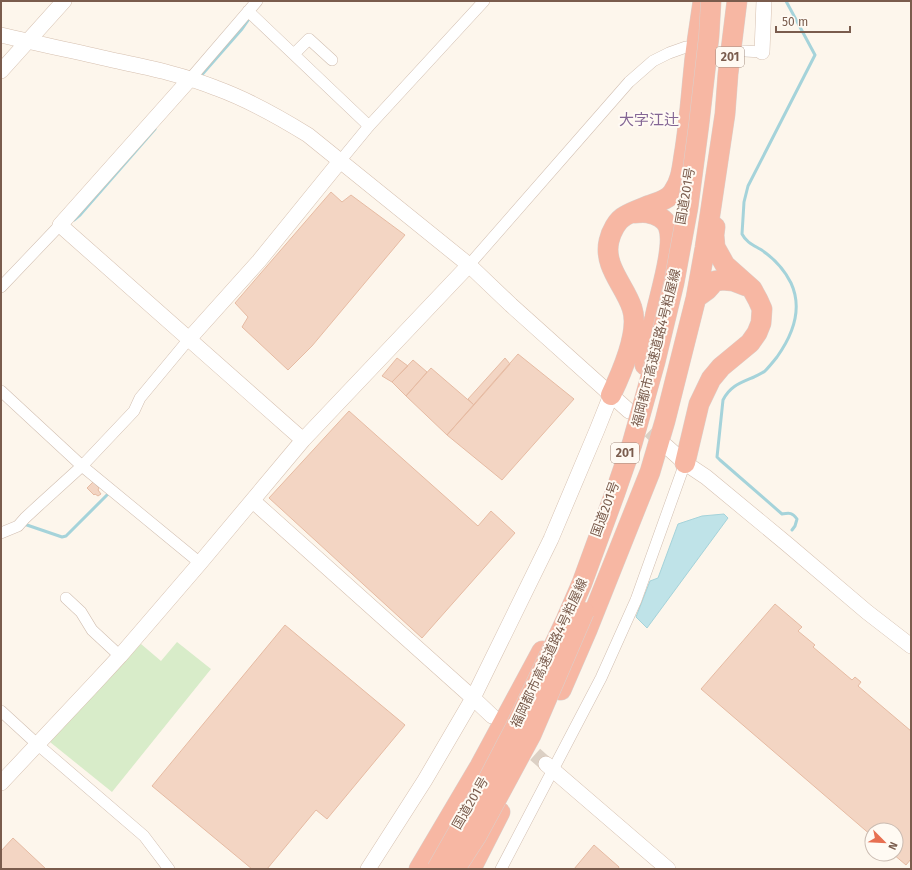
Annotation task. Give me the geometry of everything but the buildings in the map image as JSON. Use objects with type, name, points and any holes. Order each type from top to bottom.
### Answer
[{"type":"highway","points":[[611,395],[619,377],[634,329],[633,309],[608,258],[609,240],[618,223],[624,216],[662,201],[673,194],[680,181],[688,134],[694,66],[704,1]]},
{"type":"highway","name":"国道201号","points":[[432,869],[488,772],[550,648],[590,552],[625,451],[633,407],[672,269],[686,196],[697,123],[704,1]]},
{"type":"highway","name":"福岡都市高速道路4号粕屋線","points":[[437,869],[490,778],[566,620],[582,583],[616,493],[632,444],[655,362],[672,290],[688,207],[709,36],[711,1]]},
{"type":"highway","name":"福岡都市高速道路4号粕屋線","points":[[455,869],[477,835],[531,735],[579,625],[610,547],[628,498],[643,450],[654,414],[681,309],[701,212],[714,121],[722,1]]},
{"type":"highway","name":"国道201号","points":[[465,869],[509,794],[547,722],[587,630],[650,472],[665,421],[696,298],[725,114],[736,1]]},
{"type":"highway","points":[[685,463],[699,404],[711,378],[721,367],[750,343],[757,333],[761,323],[762,309],[752,289],[725,265],[715,247],[714,235],[724,160],[725,114]]},
{"type":"highway","points":[[631,213],[648,213],[656,215],[668,225],[670,233],[667,262],[633,407]]},
{"type":"highway","points":[[696,298],[715,282],[723,280],[733,281],[752,289]]},
{"type":"highway","points":[[419,869],[480,766],[543,650],[550,648]]},
{"type":"highway","points":[[471,869],[509,794]]},
{"type":"street","points":[[1,71],[64,1]]},
{"type":"street","points":[[1,533],[18,526],[29,514],[82,466],[134,411],[140,398],[189,339],[259,261],[369,126],[484,1]]},
{"type":"street","points":[[745,51],[762,52],[764,1]]},
{"type":"street","points":[[1,287],[60,225],[190,79],[252,4],[294,54],[369,126]]},
{"type":"street","points":[[1,35],[143,66],[190,79],[223,90],[282,118],[308,135],[340,160],[386,199],[469,265],[611,395],[633,407]]},
{"type":"street","points":[[294,54],[309,39],[332,60]]},
{"type":"street","points":[[1,783],[120,656],[303,440],[469,265],[629,82],[653,61],[686,47]]},
{"type":"street","points":[[60,225],[303,440]]},
{"type":"street","points":[[1,391],[82,466],[200,563]]},
{"type":"street","points":[[368,869],[425,780],[473,698],[551,539],[611,395]]},
{"type":"street","points":[[666,446],[685,463],[706,477],[867,612],[911,646]]},
{"type":"street","points":[[501,869],[550,767],[600,678],[636,600],[685,463]]},
{"type":"street","points":[[252,501],[492,716]]},
{"type":"street","points":[[66,598],[81,612],[92,630],[120,656]]},
{"type":"street","points":[[1,711],[144,836],[170,869]]},
{"type":"street","points":[[550,767],[666,868]]},
{"type":"green space","points":[[177,642],[211,669],[112,792],[50,742],[141,644],[161,661]]},
{"type":"water","points":[[724,514],[728,518],[647,628],[636,617],[650,581],[658,578],[678,524],[702,516]]},
{"type":"waterway","points":[[786,1],[815,55],[748,186],[744,202],[742,234],[752,245],[765,252],[774,260],[785,273],[791,283],[794,293],[796,312],[791,331],[777,357],[764,372],[732,388],[723,400],[717,457],[782,514],[787,513],[794,515],[797,519],[792,530]]},
{"type":"waterway","points":[[199,78],[242,29],[251,16]]},
{"type":"waterway","points":[[74,220],[155,129]]},
{"type":"waterway","points":[[24,524],[62,537],[66,536],[109,493]]},
{"type":"tunnel","points":[[633,415],[666,446]]},
{"type":"tunnel","points":[[518,739],[546,764]]},
{"type":"district","name":"大字江辻","points":[[649,120]]}]
